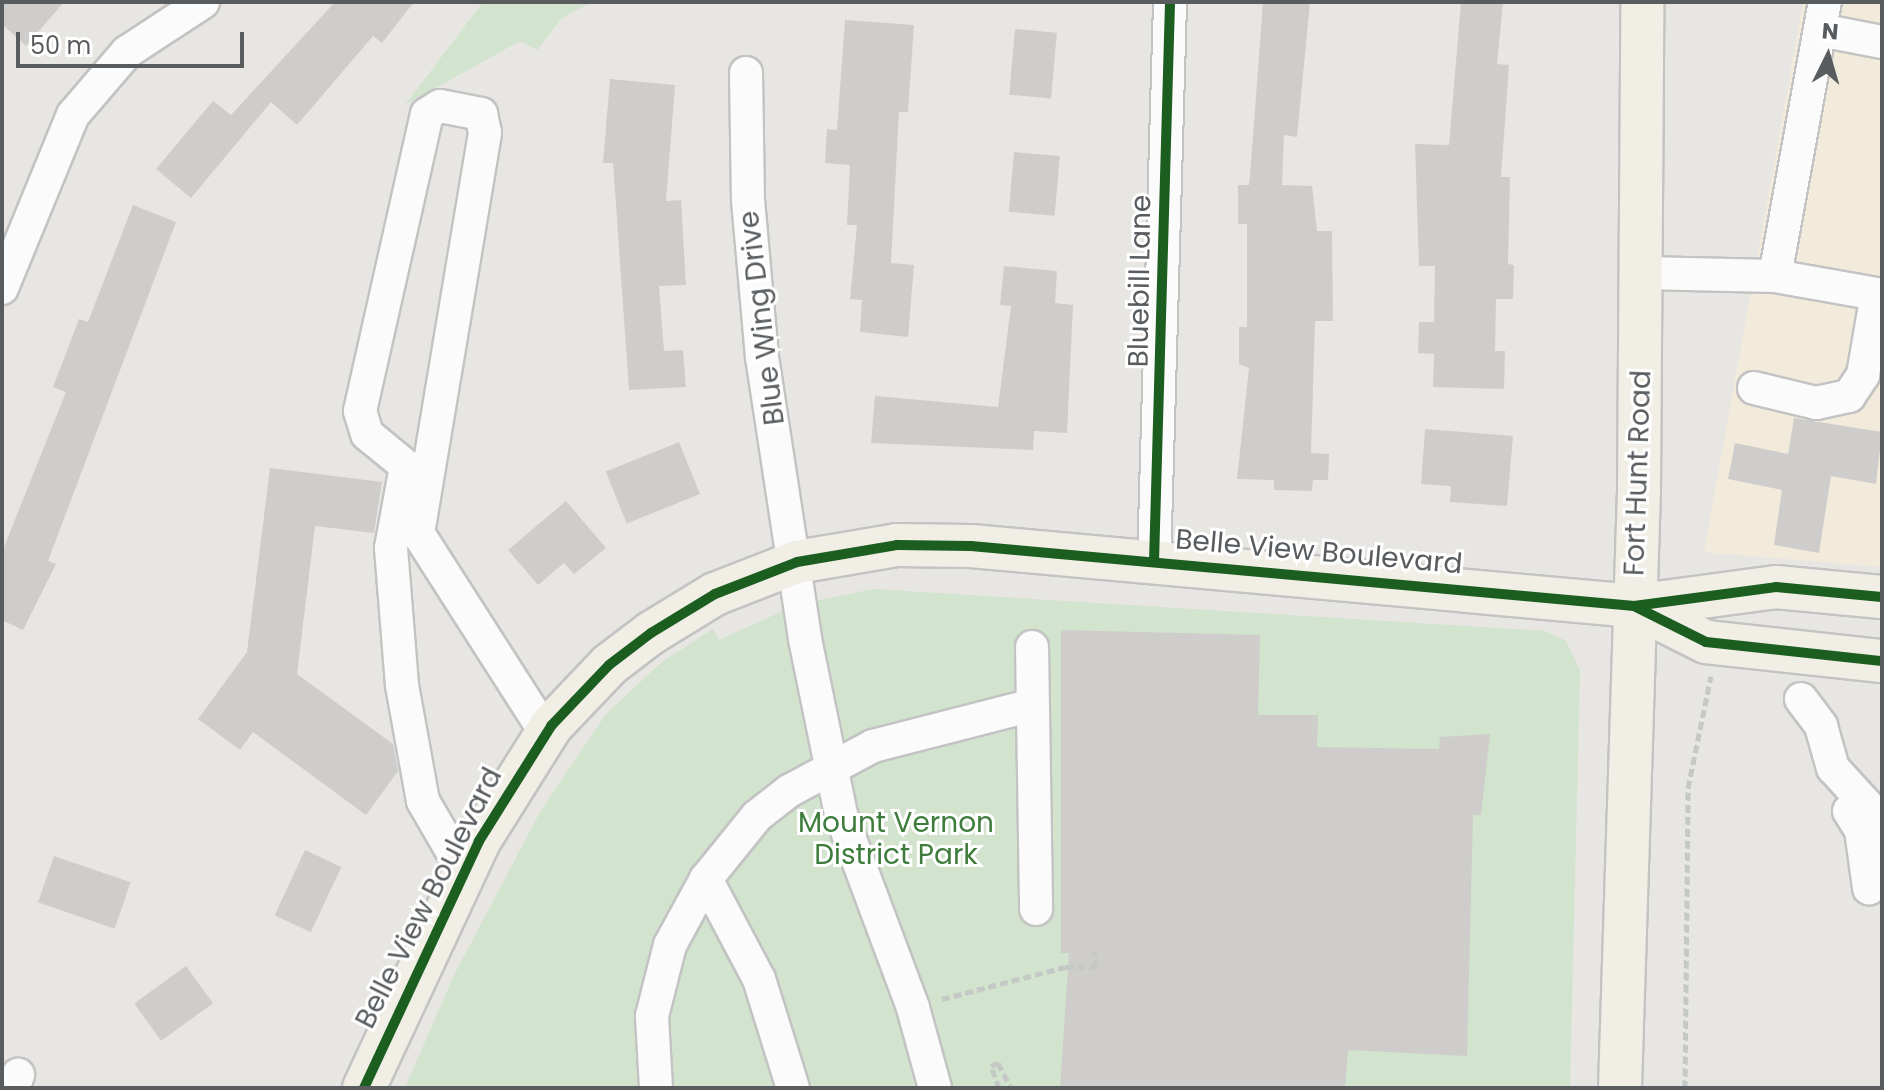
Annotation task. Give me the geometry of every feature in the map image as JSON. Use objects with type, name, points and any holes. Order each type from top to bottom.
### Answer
[{"type":"main road","name":"Fort Hunt Road","points":[[1620,1088],[1643,273],[1642,2]]},
{"type":"main road","name":"Belle View Boulevard","points":[[364,1088],[464,872],[546,733],[579,694],[651,633],[715,594],[797,562],[897,545],[1154,562],[1634,606],[1776,587],[1882,597]]},
{"type":"main road","name":"Belle View Boulevard","points":[[1634,606],[1713,643],[1882,661]]},
{"type":"street","points":[[2,288],[73,115],[127,52],[203,2]]},
{"type":"street","name":"Bluebill Lane","points":[[1154,562],[1170,2]]},
{"type":"street","points":[[1775,276],[1822,16],[1882,42]]},
{"type":"street","name":"Blue Wing Drive","points":[[746,73],[748,200],[762,357],[797,562],[805,639],[831,766],[855,859],[913,1008],[935,1088]]},
{"type":"street","points":[[464,872],[423,801],[402,685],[391,548],[406,466],[367,434],[360,411],[427,114],[440,106],[481,114],[485,133],[418,533],[546,733]]},
{"type":"street","points":[[1643,273],[1775,276],[1880,294],[1863,375],[1849,396],[1816,403],[1754,388]]},
{"type":"street","points":[[1032,647],[1036,909]]},
{"type":"street","points":[[1801,699],[1821,726],[1833,768],[1861,830],[1869,888],[1882,854]]},
{"type":"street","points":[[656,1088],[652,1016],[659,977],[706,879],[757,816],[831,766],[873,746],[1033,705]]},
{"type":"street","points":[[1833,768],[1876,815],[1882,836]]},
{"type":"street","points":[[706,879],[759,979],[793,1088]]},
{"type":"path","points":[[1685,1088],[1688,788],[1710,700],[1713,643]]},
{"type":"path","points":[[973,990],[1049,976],[1065,967],[1096,967],[1095,952]]},
{"type":"path","points":[[999,1088],[991,1066],[998,1063],[1011,1088]]},
{"type":"shaded area","points":[[1803,2],[1882,2],[1882,567],[1704,552]]},
{"type":"green space","points":[[483,2],[592,2],[562,18],[537,50],[520,41],[405,105]]},
{"type":"green space","name":"Mount Vernon District Park","points":[[873,589],[1545,631],[1566,641],[1580,671],[1570,1088],[405,1088],[453,977],[540,812],[606,714],[662,662],[713,629],[719,640],[796,605]]},
{"type":"building","points":[[2,2],[64,2],[26,46],[2,24]]},
{"type":"building","points":[[335,2],[414,2],[382,43],[373,36],[297,125],[271,102],[191,198],[156,169],[213,101],[231,115]]},
{"type":"building","points":[[1263,2],[1310,2],[1297,137],[1284,135],[1282,185],[1312,186],[1317,231],[1332,231],[1333,321],[1315,321],[1311,453],[1329,454],[1328,480],[1313,480],[1312,491],[1274,490],[1274,480],[1237,479],[1249,368],[1239,364],[1239,327],[1247,327],[1247,224],[1238,224],[1238,185],[1249,185]]},
{"type":"building","points":[[1461,2],[1503,2],[1497,64],[1509,65],[1501,177],[1510,177],[1508,264],[1514,265],[1513,299],[1496,299],[1495,351],[1505,351],[1504,389],[1433,387],[1434,354],[1418,353],[1419,322],[1434,322],[1435,266],[1419,266],[1415,144],[1449,145]]},
{"type":"building","points":[[845,20],[914,25],[908,112],[899,112],[891,263],[914,265],[908,337],[860,332],[862,300],[850,299],[857,225],[847,225],[850,165],[825,163],[827,129],[837,130]]},
{"type":"building","points":[[1015,29],[1057,33],[1051,98],[1009,95]]},
{"type":"building","points":[[610,79],[675,85],[666,201],[681,200],[686,285],[659,286],[664,351],[683,350],[686,387],[629,390],[613,163],[603,163]]},
{"type":"building","points":[[1014,152],[1060,156],[1055,216],[1009,212]]},
{"type":"building","points":[[133,205],[176,222],[48,561],[56,564],[23,630],[2,620],[2,552],[66,392],[53,387],[79,319],[88,322]]},
{"type":"building","points":[[1004,266],[1057,271],[1055,303],[1073,305],[1067,433],[1034,431],[1033,450],[871,443],[875,396],[998,407],[1011,306],[1000,305]]},
{"type":"building","points":[[1794,418],[1882,432],[1876,484],[1831,476],[1819,553],[1774,545],[1782,490],[1728,479],[1735,443],[1788,454]]},
{"type":"building","points":[[1425,429],[1513,436],[1507,506],[1450,502],[1451,486],[1421,484]]},
{"type":"building","points":[[679,442],[700,494],[627,524],[606,472]]},
{"type":"building","points":[[270,468],[382,482],[374,533],[315,526],[297,674],[393,744],[398,771],[366,815],[253,732],[240,750],[198,719],[247,652]]},
{"type":"building","points":[[566,501],[606,548],[574,574],[564,563],[538,585],[508,550]]},
{"type":"building","points":[[1061,630],[1260,635],[1258,715],[1318,715],[1317,747],[1439,749],[1440,737],[1490,734],[1481,815],[1473,815],[1467,1056],[1348,1050],[1345,1088],[1060,1088],[1069,953],[1061,953]]},
{"type":"building","points":[[305,850],[341,867],[311,932],[275,915]]},
{"type":"building","points":[[54,856],[131,882],[115,929],[38,902]]},
{"type":"building","points":[[186,966],[213,1003],[161,1041],[134,1004]]},
{"type":"cycle path","points":[[1154,562],[1170,2]]},
{"type":"cycle path","points":[[364,1088],[479,841],[551,726],[609,665],[651,633],[715,594],[797,562],[897,545],[971,546],[1634,606],[1776,587],[1882,597]]},
{"type":"cycle path","points":[[1634,606],[1706,642],[1882,661]]}]
